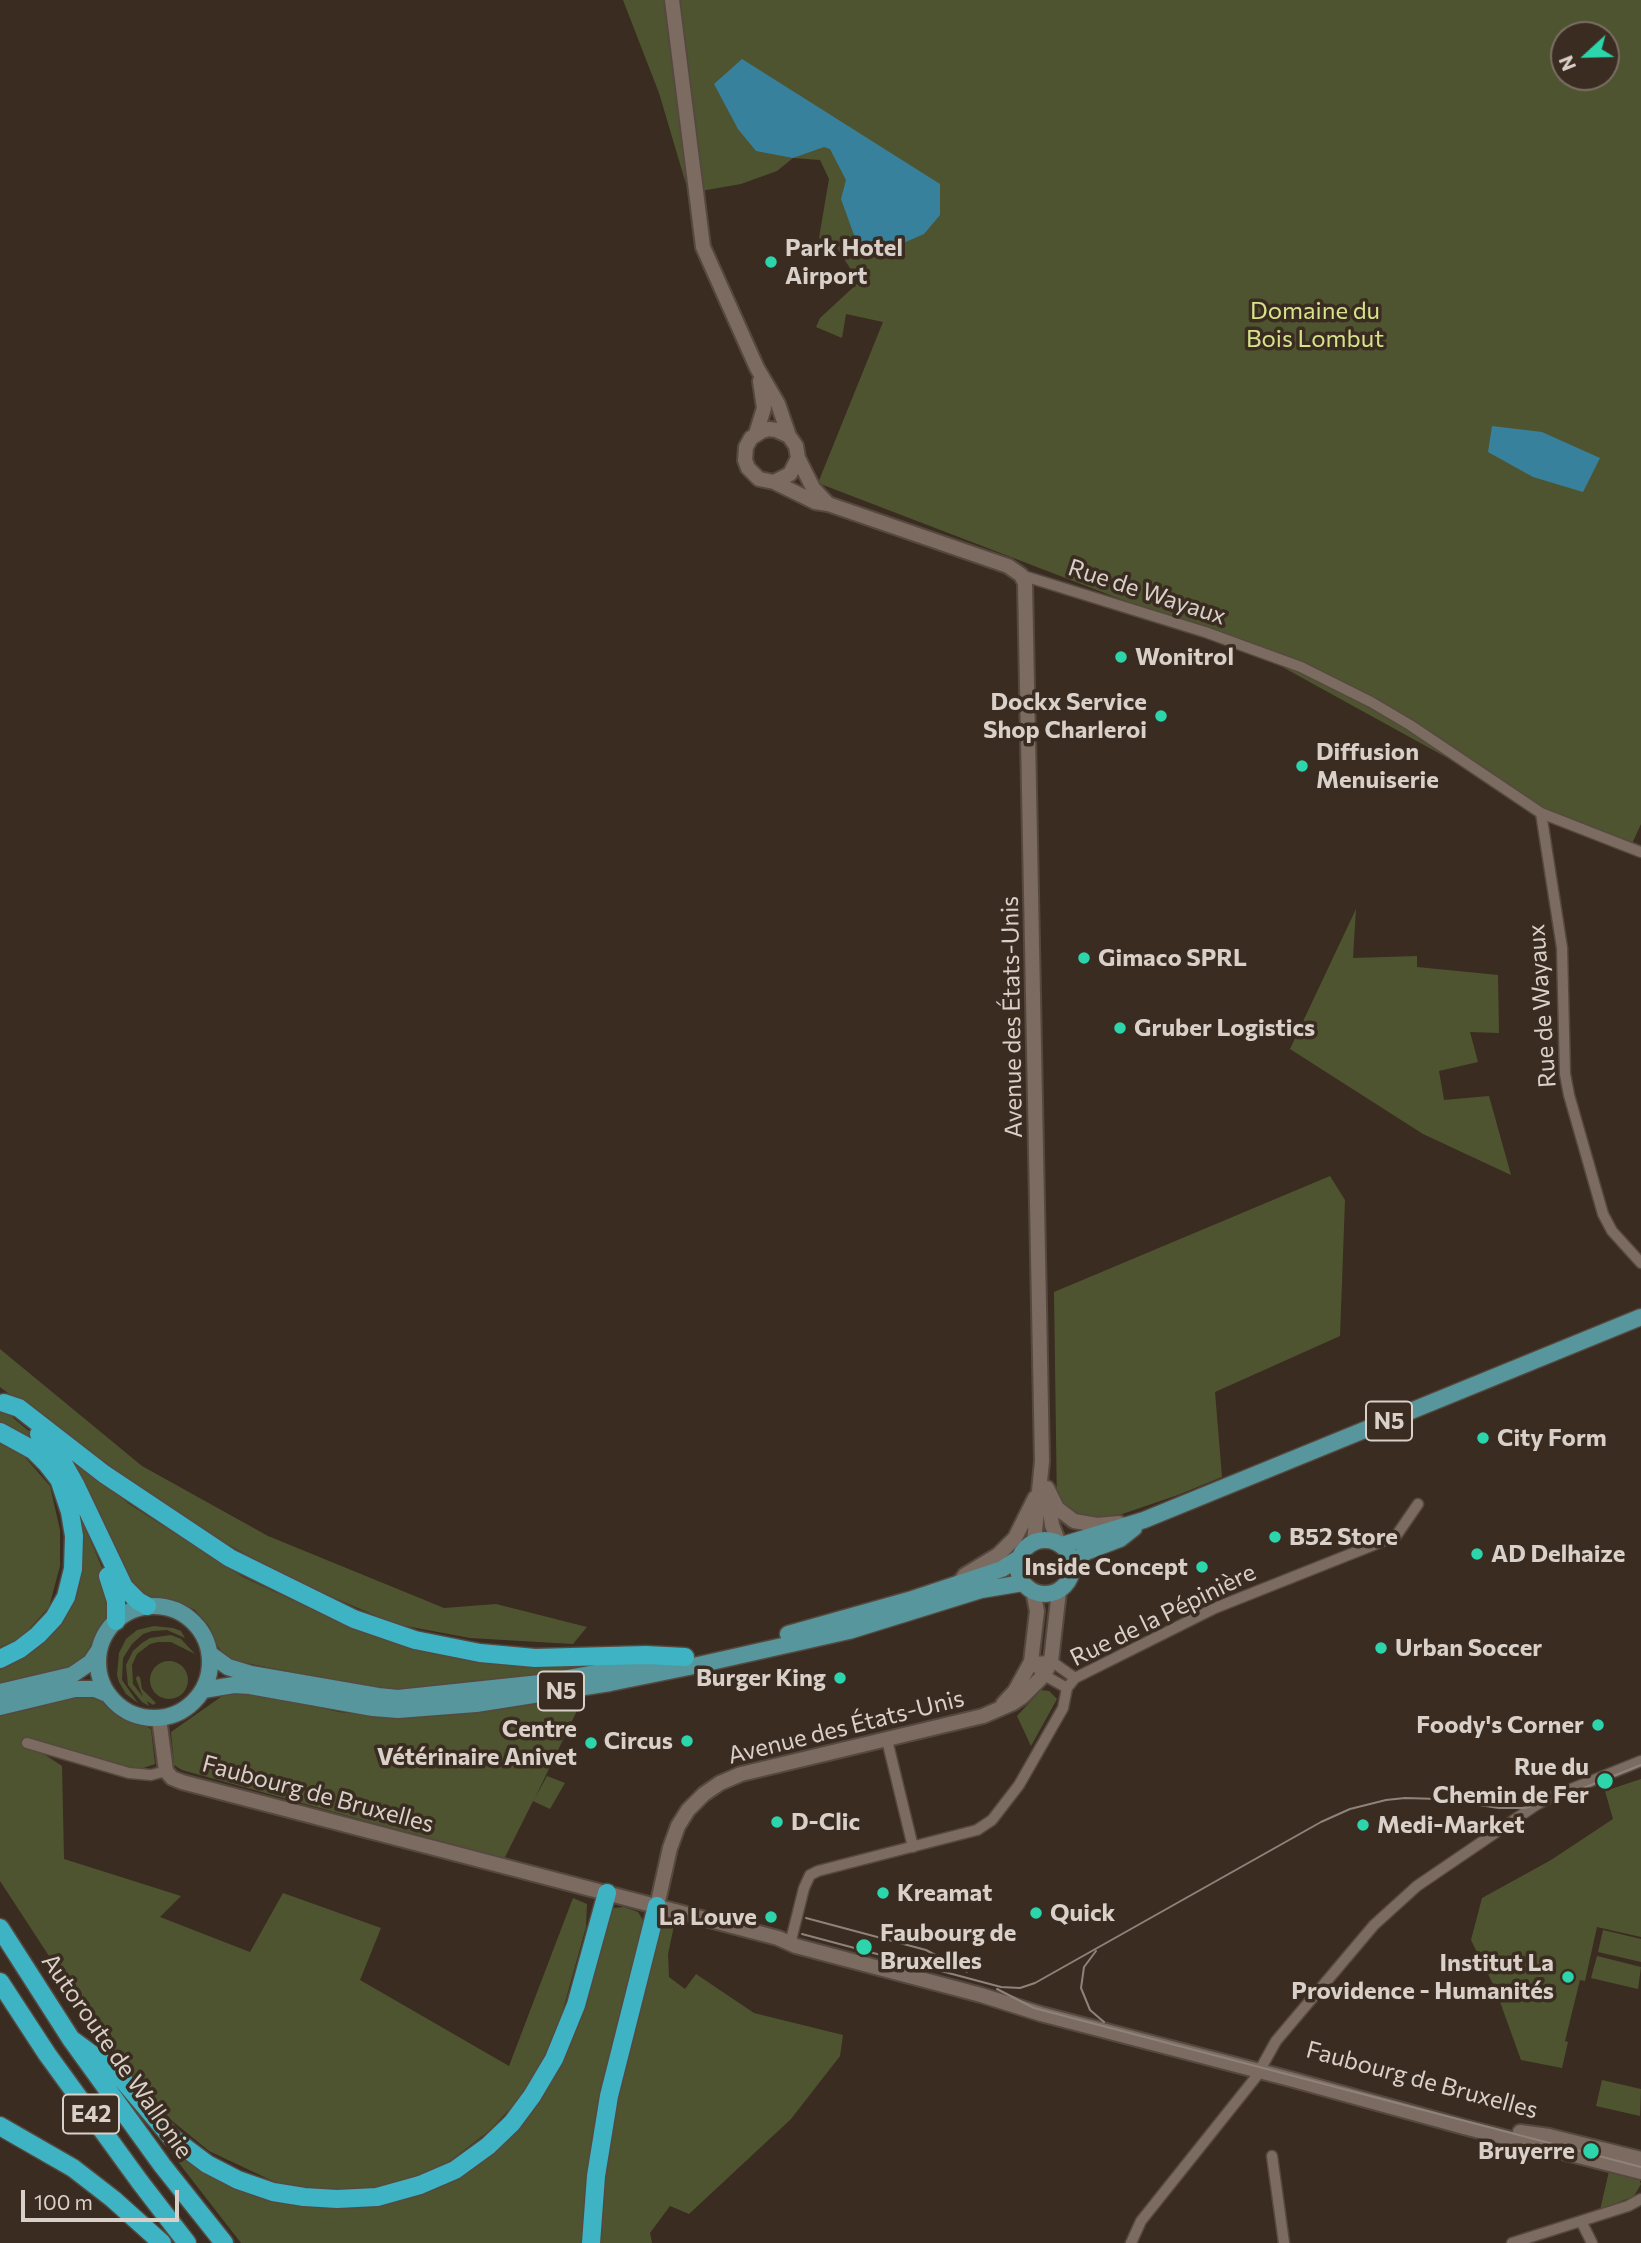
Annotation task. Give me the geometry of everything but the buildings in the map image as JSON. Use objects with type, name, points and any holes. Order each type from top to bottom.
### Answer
[{"type":"highway","points":[[2,1401],[49,1443],[63,1463],[124,1587],[147,1606]]},
{"type":"highway","points":[[2,1401],[19,1408],[104,1474],[230,1558],[354,1619],[415,1640],[480,1653],[535,1658],[646,1655],[685,1657]]},
{"type":"highway","points":[[0,1432],[33,1450],[59,1478],[72,1499],[111,1582],[116,1601],[116,1620]]},
{"type":"highway","points":[[0,1659],[20,1649],[38,1635],[54,1618],[66,1597],[73,1569],[74,1536],[70,1512],[59,1478]]},
{"type":"highway","points":[[71,2039],[116,2072],[172,2137],[207,2164],[238,2180],[273,2192],[337,2199],[377,2197],[420,2185],[455,2170],[488,2146],[512,2123],[554,2059],[576,2006],[607,1893]]},
{"type":"highway","points":[[591,2243],[596,2176],[609,2096],[657,1906]]},
{"type":"highway","name":"Autoroute de Wallonie","points":[[0,1928],[71,2039],[162,2165],[224,2243]]},
{"type":"highway","name":"E42","points":[[0,1982],[47,2054],[187,2243]]},
{"type":"highway","points":[[0,2126],[73,2168],[162,2243]]},
{"type":"main road","name":"N5","points":[[210,1654],[229,1667],[251,1674],[398,1698],[540,1683],[685,1657],[848,1619],[1002,1569],[1020,1558],[1025,1549],[1034,1542],[1049,1539],[1060,1544],[1144,1520],[1641,1317]]},
{"type":"main road","name":"N5","points":[[1072,1563],[1086,1552],[1120,1539],[1144,1520]]},
{"type":"main road","points":[[1059,1591],[1070,1579],[1072,1563],[1069,1553],[1060,1544]]},
{"type":"main road","points":[[1020,1558],[1019,1573],[1028,1587]]},
{"type":"main road","name":"N5","points":[[203,1690],[234,1685],[250,1686],[398,1710],[476,1704],[610,1684],[701,1665],[849,1631],[981,1590],[1028,1587],[1045,1594],[1059,1591]]},
{"type":"main road","points":[[0,1692],[72,1675],[91,1662],[116,1620],[147,1606],[162,1606],[188,1617],[199,1628],[210,1654],[208,1679],[203,1690],[190,1706],[181,1712],[159,1718],[140,1717],[128,1712],[109,1695],[96,1689],[75,1689],[0,1707]]},
{"type":"main road","points":[[99,1650],[100,1673],[109,1695]]},
{"type":"street","points":[[672,0],[700,234],[707,259],[757,368],[778,404],[789,436],[796,446],[798,458],[813,488],[828,504]]},
{"type":"street","points":[[757,368],[764,408],[755,434],[746,447],[745,460],[748,468],[759,479],[774,482],[799,495],[1008,566],[1021,575]]},
{"type":"street","points":[[755,434],[776,429],[789,436]]},
{"type":"street","points":[[774,482],[790,474],[798,458]]},
{"type":"street","name":"Rue de Wayaux","points":[[1021,575],[1205,632],[1301,667],[1410,725],[1541,813],[1636,850]]},
{"type":"street","name":"Avenue des États-Unis","points":[[1021,575],[1025,583],[1027,604],[1042,1461],[1042,1491],[1034,1542]]},
{"type":"street","name":"Rue de Wayaux","points":[[1541,813],[1562,948],[1565,1074],[1569,1096],[1603,1214],[1612,1231],[1641,1263]]},
{"type":"street","points":[[1636,850],[1641,859]]},
{"type":"street","points":[[958,1584],[965,1575],[998,1555],[1016,1538],[1042,1491],[1073,1521],[1097,1525],[1144,1520]]},
{"type":"street","name":"Avenue des États-Unis","points":[[1042,1491],[1060,1544]]},
{"type":"street","name":"Rue de la Pépinière","points":[[790,1944],[804,1888],[810,1875],[976,1830],[992,1820],[1019,1785],[1063,1709],[1067,1688],[1075,1678],[1215,1608],[1396,1536],[1418,1504]]},
{"type":"street","name":"Avenue des États-Unis","points":[[1000,1708],[1015,1691],[1031,1662],[1037,1611],[1028,1587]]},
{"type":"street","name":"Avenue des États-Unis","points":[[657,1906],[670,1848],[678,1826],[688,1810],[720,1783],[741,1774],[983,1716],[1022,1697],[1044,1675],[1051,1661],[1059,1591]]},
{"type":"street","points":[[1031,1662],[1051,1661],[1075,1678]]},
{"type":"street","points":[[1031,1662],[1044,1675],[1067,1688]]},
{"type":"street","name":"Faubourg de Bruxelles","points":[[159,1718],[166,1771],[172,1778],[182,1782],[778,1938],[790,1944],[1041,2014],[1532,2135],[1549,2136],[1641,2159]]},
{"type":"street","points":[[887,1740],[914,1847]]},
{"type":"street","name":"Faubourg de Bruxelles","points":[[27,1743],[129,1773],[151,1775],[166,1771]]},
{"type":"street","points":[[1131,2243],[1141,2221],[1262,2067],[1276,2041],[1374,1925],[1417,1886],[1504,1825],[1549,1798],[1641,1761]]},
{"type":"street","name":"Faubourg de Bruxelles","points":[[1262,2067],[1454,2125],[1641,2172]]},
{"type":"street","points":[[1272,2156],[1284,2243]]},
{"type":"street","points":[[1512,2243],[1628,2206],[1641,2199]]},
{"type":"street","points":[[1581,2221],[1592,2243]]},
{"type":"green space","points":[[623,0],[670,0],[686,184],[659,93]]},
{"type":"green space","name":"Domaine du Bois Lombut","points":[[672,0],[1641,0],[1641,824],[1630,848],[1531,804],[1248,648],[818,483],[883,322],[846,314],[842,338],[816,327],[820,318],[859,282],[835,245],[819,238],[829,179],[820,160],[793,158],[777,171],[741,184],[695,192]]},
{"type":"green space","points":[[1356,909],[1353,958],[1417,956],[1417,967],[1498,975],[1499,1033],[1470,1032],[1478,1062],[1439,1071],[1444,1100],[1489,1096],[1511,1175],[1423,1134],[1290,1049]]},
{"type":"green space","points":[[1330,1176],[1345,1200],[1340,1336],[1215,1392],[1222,1477],[1090,1525],[1057,1508],[1054,1292]]},
{"type":"green space","points":[[0,1349],[142,1466],[268,1536],[444,1608],[496,1604],[587,1627],[573,1644],[470,1638],[395,1624],[284,1576],[201,1529],[107,1469],[0,1387]]},
{"type":"green space","points":[[0,1407],[30,1432],[53,1459],[0,1423]]},
{"type":"green space","points":[[47,1436],[129,1504],[243,1577],[326,1616],[424,1647],[606,1661],[593,1668],[395,1692],[235,1661],[228,1658],[218,1647],[209,1626],[195,1610],[181,1603],[152,1597],[131,1586]]},
{"type":"green space","points":[[0,1442],[23,1455],[50,1486],[60,1530],[60,1566],[49,1607],[21,1638],[0,1647]]},
{"type":"green space","points":[[76,1506],[116,1601],[81,1662],[29,1686],[0,1691],[0,1659],[61,1608]]},
{"type":"green space","points":[[154,1626],[181,1631],[185,1638],[167,1630],[152,1631],[143,1634],[132,1644],[123,1658],[122,1680],[138,1703],[126,1694],[119,1682],[119,1653],[126,1639],[137,1630]]},
{"type":"green space","points":[[171,1635],[181,1639],[195,1654],[171,1642],[158,1642],[150,1644],[137,1654],[132,1665],[133,1684],[143,1697],[136,1679],[137,1676],[140,1677],[142,1689],[156,1703],[153,1705],[147,1701],[149,1706],[142,1702],[128,1685],[126,1665],[133,1651],[142,1643],[150,1638]]},
{"type":"green space","points":[[169,1661],[182,1667],[188,1680],[182,1693],[169,1699],[156,1693],[150,1680],[156,1667]]},
{"type":"green space","points":[[95,1689],[115,1710],[151,1729],[155,1764],[129,1773],[30,1745],[62,1766],[64,1859],[181,1896],[160,1917],[250,1952],[283,1893],[381,1928],[360,1980],[509,2066],[573,1898],[587,1904],[586,1927],[556,2035],[522,2096],[489,2131],[446,2164],[393,2186],[334,2193],[279,2184],[209,2151],[171,2120],[117,2060],[0,1881],[0,1716]]},
{"type":"green space","points":[[242,1690],[339,1712],[396,1718],[584,1696],[534,1800],[547,1776],[565,1783],[550,1809],[533,1801],[504,1859],[182,1770],[174,1765],[171,1732],[225,1694]]},
{"type":"green space","points":[[1041,1690],[1049,1691],[1057,1699],[1031,1746],[1017,1716]]},
{"type":"green space","points":[[1641,1779],[1641,1937],[1597,1927],[1585,1981],[1580,1980],[1565,2041],[1568,2042],[1562,2068],[1521,2060],[1495,1988],[1471,1940],[1482,1898],[1551,1860],[1613,1819],[1605,1791]]},
{"type":"green space","points":[[624,1907],[638,1912],[644,1922],[602,2086],[587,2200],[586,2243],[241,2243],[154,2128],[198,2165],[313,2205],[361,2207],[416,2195],[532,2109],[606,1916],[614,1908]]},
{"type":"green space","points":[[654,1918],[675,1921],[668,1954],[669,1977],[685,1989],[696,1974],[754,2013],[843,2035],[840,2056],[791,2119],[689,2214],[670,2206],[650,2233],[652,2243],[594,2243],[596,2176]]},
{"type":"green space","points":[[1603,1930],[1641,1939],[1641,1962],[1598,1952]]},
{"type":"green space","points":[[1597,1956],[1641,1967],[1638,1989],[1591,1978]]},
{"type":"green space","points":[[1602,2080],[1641,2089],[1640,2116],[1596,2106]]},
{"type":"green space","points":[[1610,2167],[1637,2175],[1641,2184],[1634,2196],[1600,2210]]},
{"type":"water","points":[[742,59],[940,184],[940,215],[924,234],[894,247],[871,250],[854,235],[841,199],[846,180],[830,149],[824,147],[793,158],[756,151],[738,129],[714,84]]},
{"type":"water","points":[[1492,426],[1542,432],[1600,458],[1583,492],[1533,477],[1488,452]]},
{"type":"tram line","points":[[802,1934],[1001,1987],[1020,1988],[1035,1983],[1321,1822],[1350,1809],[1405,1798],[1438,1799],[1499,1808],[1525,1808],[1551,1801],[1641,1765]]},
{"type":"tram line","points":[[806,1918],[926,1950],[967,1972]]},
{"type":"tram line","points":[[1096,1951],[1084,1967],[1081,1988],[1090,2010],[1104,2022]]},
{"type":"tram line","points":[[997,1989],[1034,2008],[1641,2167]]},
{"type":"place","name":"Park Hotel Airport","points":[[771,262]]},
{"type":"place","name":"Wonitrol","points":[[1121,657]]},
{"type":"place","name":"Dockx Service Shop Charleroi","points":[[1161,716]]},
{"type":"place","name":"Diffusion Menuiserie","points":[[1302,766]]},
{"type":"place","name":"Gimaco SPRL","points":[[1084,958]]},
{"type":"place","name":"Gruber Logistics","points":[[1120,1028]]},
{"type":"place","name":"City Form","points":[[1483,1438]]},
{"type":"place","name":"B52 Store","points":[[1275,1537]]},
{"type":"place","name":"AD Delhaize","points":[[1477,1554]]},
{"type":"place","name":"Inside Concept","points":[[1202,1567]]},
{"type":"place","name":"Urban Soccer","points":[[1381,1648]]},
{"type":"place","name":"Burger King","points":[[840,1678]]},
{"type":"place","name":"Foody's Corner","points":[[1598,1725]]},
{"type":"place","name":"Circus","points":[[687,1741]]},
{"type":"place","name":"Centre Vétérinaire Anivet","points":[[591,1743]]},
{"type":"place","name":"Rue du Chemin de Fer","points":[[1605,1781]]},
{"type":"place","name":"D-Clic","points":[[777,1822]]},
{"type":"place","name":"Medi-Market","points":[[1363,1825]]},
{"type":"place","name":"Kreamat","points":[[883,1893]]},
{"type":"place","name":"Quick","points":[[1036,1913]]},
{"type":"place","name":"La Louve","points":[[771,1917]]},
{"type":"place","name":"Faubourg de Bruxelles","points":[[864,1947]]},
{"type":"place","name":"Institut La Providence - Humanités","points":[[1568,1977]]},
{"type":"place","name":"Bruyerre","points":[[1591,2151]]}]
